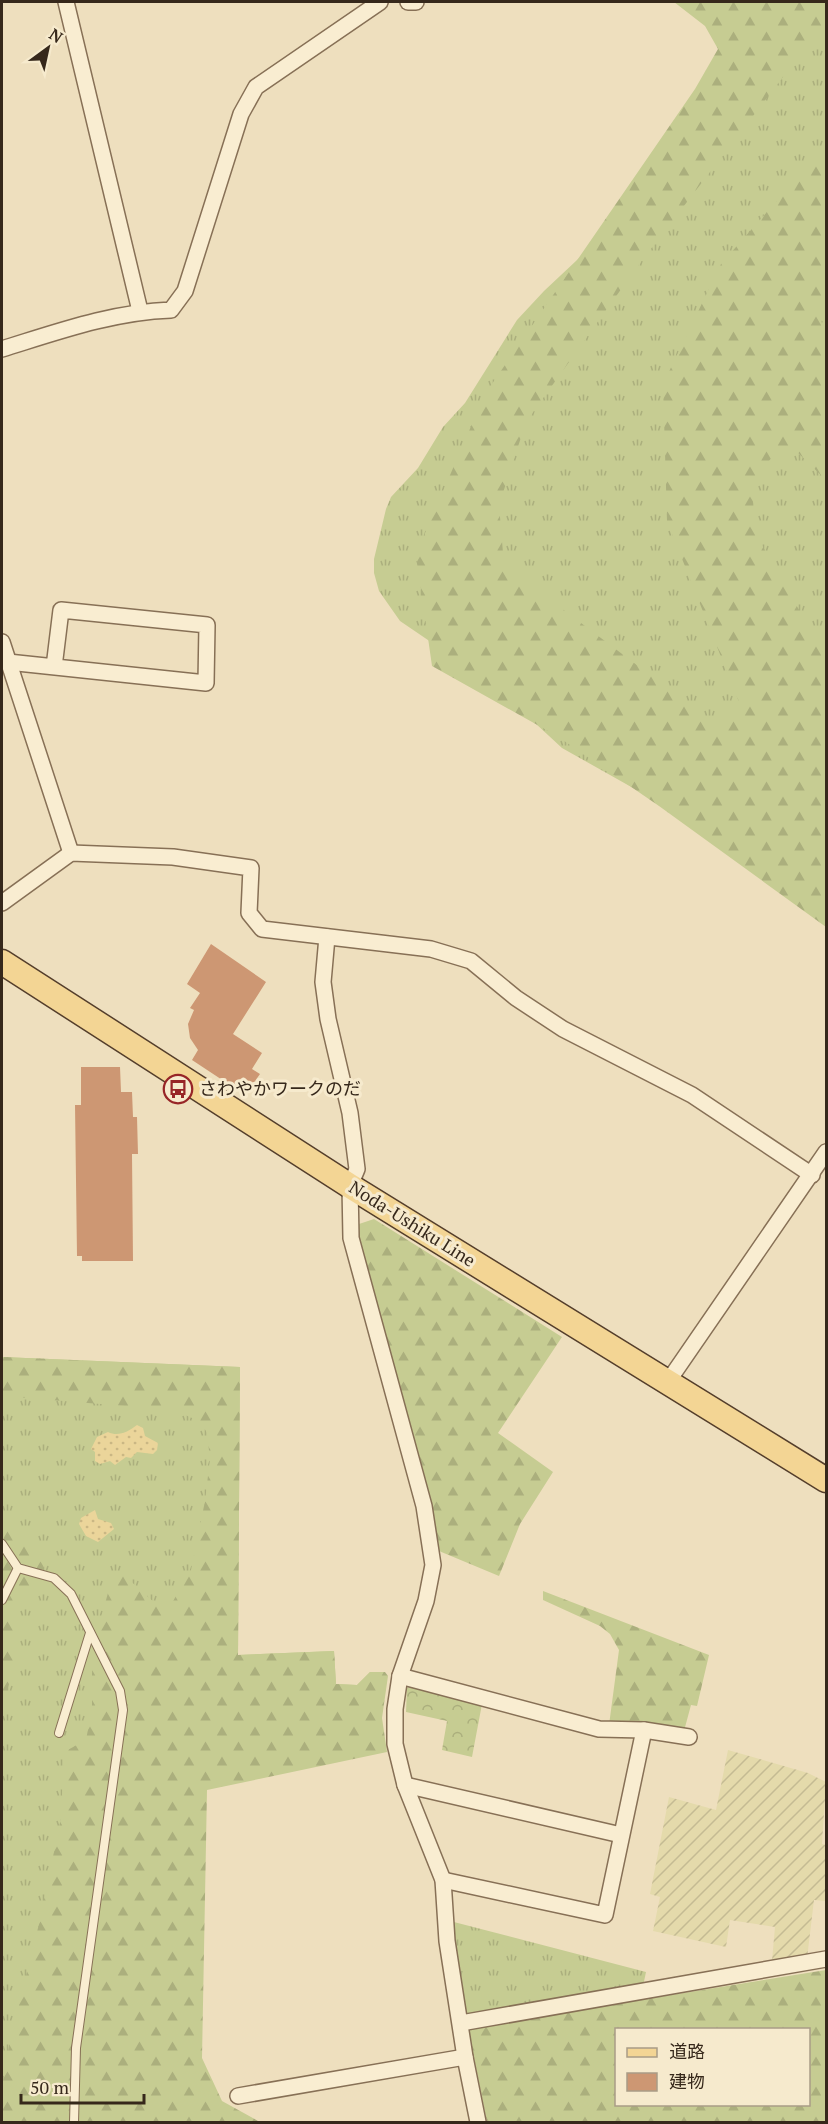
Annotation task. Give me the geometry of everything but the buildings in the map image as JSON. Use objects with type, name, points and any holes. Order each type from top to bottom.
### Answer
[{"type":"main road","name":"Noda-Ushiku Line","points":[[2,962],[350,1186],[826,1480]]},
{"type":"street","points":[[66,2],[140,311]]},
{"type":"street","points":[[2,350],[89,322],[140,311],[171,310],[185,291],[241,114],[256,87],[380,2]]},
{"type":"street","points":[[408,2],[416,2]]},
{"type":"street","points":[[8,662],[54,667],[206,683],[207,625],[61,610],[54,667]]},
{"type":"street","points":[[2,642],[71,853]]},
{"type":"street","points":[[2,903],[71,853],[173,857],[251,868],[249,913],[262,929],[431,949],[471,961],[516,998],[563,1029],[692,1095],[812,1175]]},
{"type":"street","points":[[327,938],[323,982],[328,1019],[350,1113],[357,1169],[350,1186],[351,1238],[424,1506],[434,1565],[426,1601],[400,1676],[395,1709],[395,1744],[405,1785],[443,1880],[447,1941],[465,2057],[478,2122]]},
{"type":"street","points":[[667,1383],[826,1152]]},
{"type":"street","points":[[400,1676],[599,1729],[644,1730],[688,1737]]},
{"type":"street","points":[[443,1880],[605,1915],[644,1730]]},
{"type":"street","points":[[405,1785],[621,1836]]},
{"type":"street","points":[[461,2023],[826,1959]]},
{"type":"street","points":[[238,2096],[465,2057]]},
{"type":"lane","points":[[2,1545],[18,1568],[54,1578],[65,1585],[120,1691],[123,1710],[76,2048],[74,2122]]},
{"type":"lane","points":[[2,1600],[18,1568]]},
{"type":"lane","points":[[59,1733],[90,1633]]},
{"type":"shaded area","points":[[728,1750],[808,1773],[826,1782],[822,1844],[826,1845],[826,1901],[814,1900],[806,1967],[771,1972],[775,1927],[730,1920],[726,1947],[653,1931],[660,1897],[650,1894],[669,1797],[716,1810]]},
{"type":"green space","points":[[674,2],[826,2],[826,21],[637,267],[526,422],[499,505],[504,565],[719,727],[741,707],[667,521],[663,384],[721,264],[826,145],[826,311],[821,319],[826,342],[826,480],[795,450],[779,448],[752,483],[755,533],[826,657],[826,927],[659,806],[557,736],[432,666],[416,554],[485,394],[695,89],[718,49],[705,26]]},
{"type":"green space","points":[[826,2],[826,881],[674,811],[562,748],[494,685],[400,621],[379,591],[374,573],[374,559],[391,497],[418,468],[443,427],[465,403],[517,320],[544,291],[674,169]]},
{"type":"green space","points":[[374,1219],[562,1337],[498,1433],[553,1472],[520,1524],[499,1576],[439,1551],[359,1243],[359,1224]]},
{"type":"green space","points":[[2,1357],[240,1367],[238,1655],[334,1651],[336,1684],[357,1685],[370,1672],[363,1740],[120,1780],[2,2122]]},
{"type":"green space","points":[[2,1357],[240,1367],[238,1655],[334,1651],[336,1684],[357,1685],[370,1672],[385,1672],[388,1676],[382,1718],[387,1752],[207,1790],[202,2058],[222,2101],[260,2122],[2,2122],[2,2087],[10,2040],[39,1924],[61,1818],[64,1752],[86,1740],[92,1708],[92,1673],[101,1618],[113,1575],[125,1576],[157,1605],[172,1603],[191,1570],[205,1501],[210,1459],[207,1433],[201,1422],[174,1410],[2,1396]]},
{"type":"green space","points":[[2,1514],[46,1553],[45,1566],[21,1601],[14,1630],[17,1658],[2,1707]]},
{"type":"green space","points":[[543,1591],[709,1655],[697,1706],[691,1705],[684,1731],[609,1725],[619,1650],[610,1634],[600,1626],[543,1600]]},
{"type":"green space","points":[[413,1685],[482,1704],[472,1757],[442,1750],[447,1721],[406,1712],[407,1688]]},
{"type":"green space","points":[[450,1921],[646,1972],[642,1991],[466,2020]]},
{"type":"green space","points":[[826,1970],[826,2122],[487,2122],[468,2028]]},
{"type":"sand","points":[[137,1425],[143,1428],[145,1436],[158,1443],[157,1450],[153,1454],[137,1452],[131,1458],[126,1457],[115,1465],[110,1461],[100,1464],[95,1461],[95,1452],[91,1449],[97,1437],[108,1432],[123,1433]]},
{"type":"sand","points":[[95,1510],[98,1519],[111,1523],[114,1529],[98,1542],[86,1536],[79,1524],[81,1518]]},
{"type":"place","name":"さわやかワークのだ","points":[[178,1089]]}]
